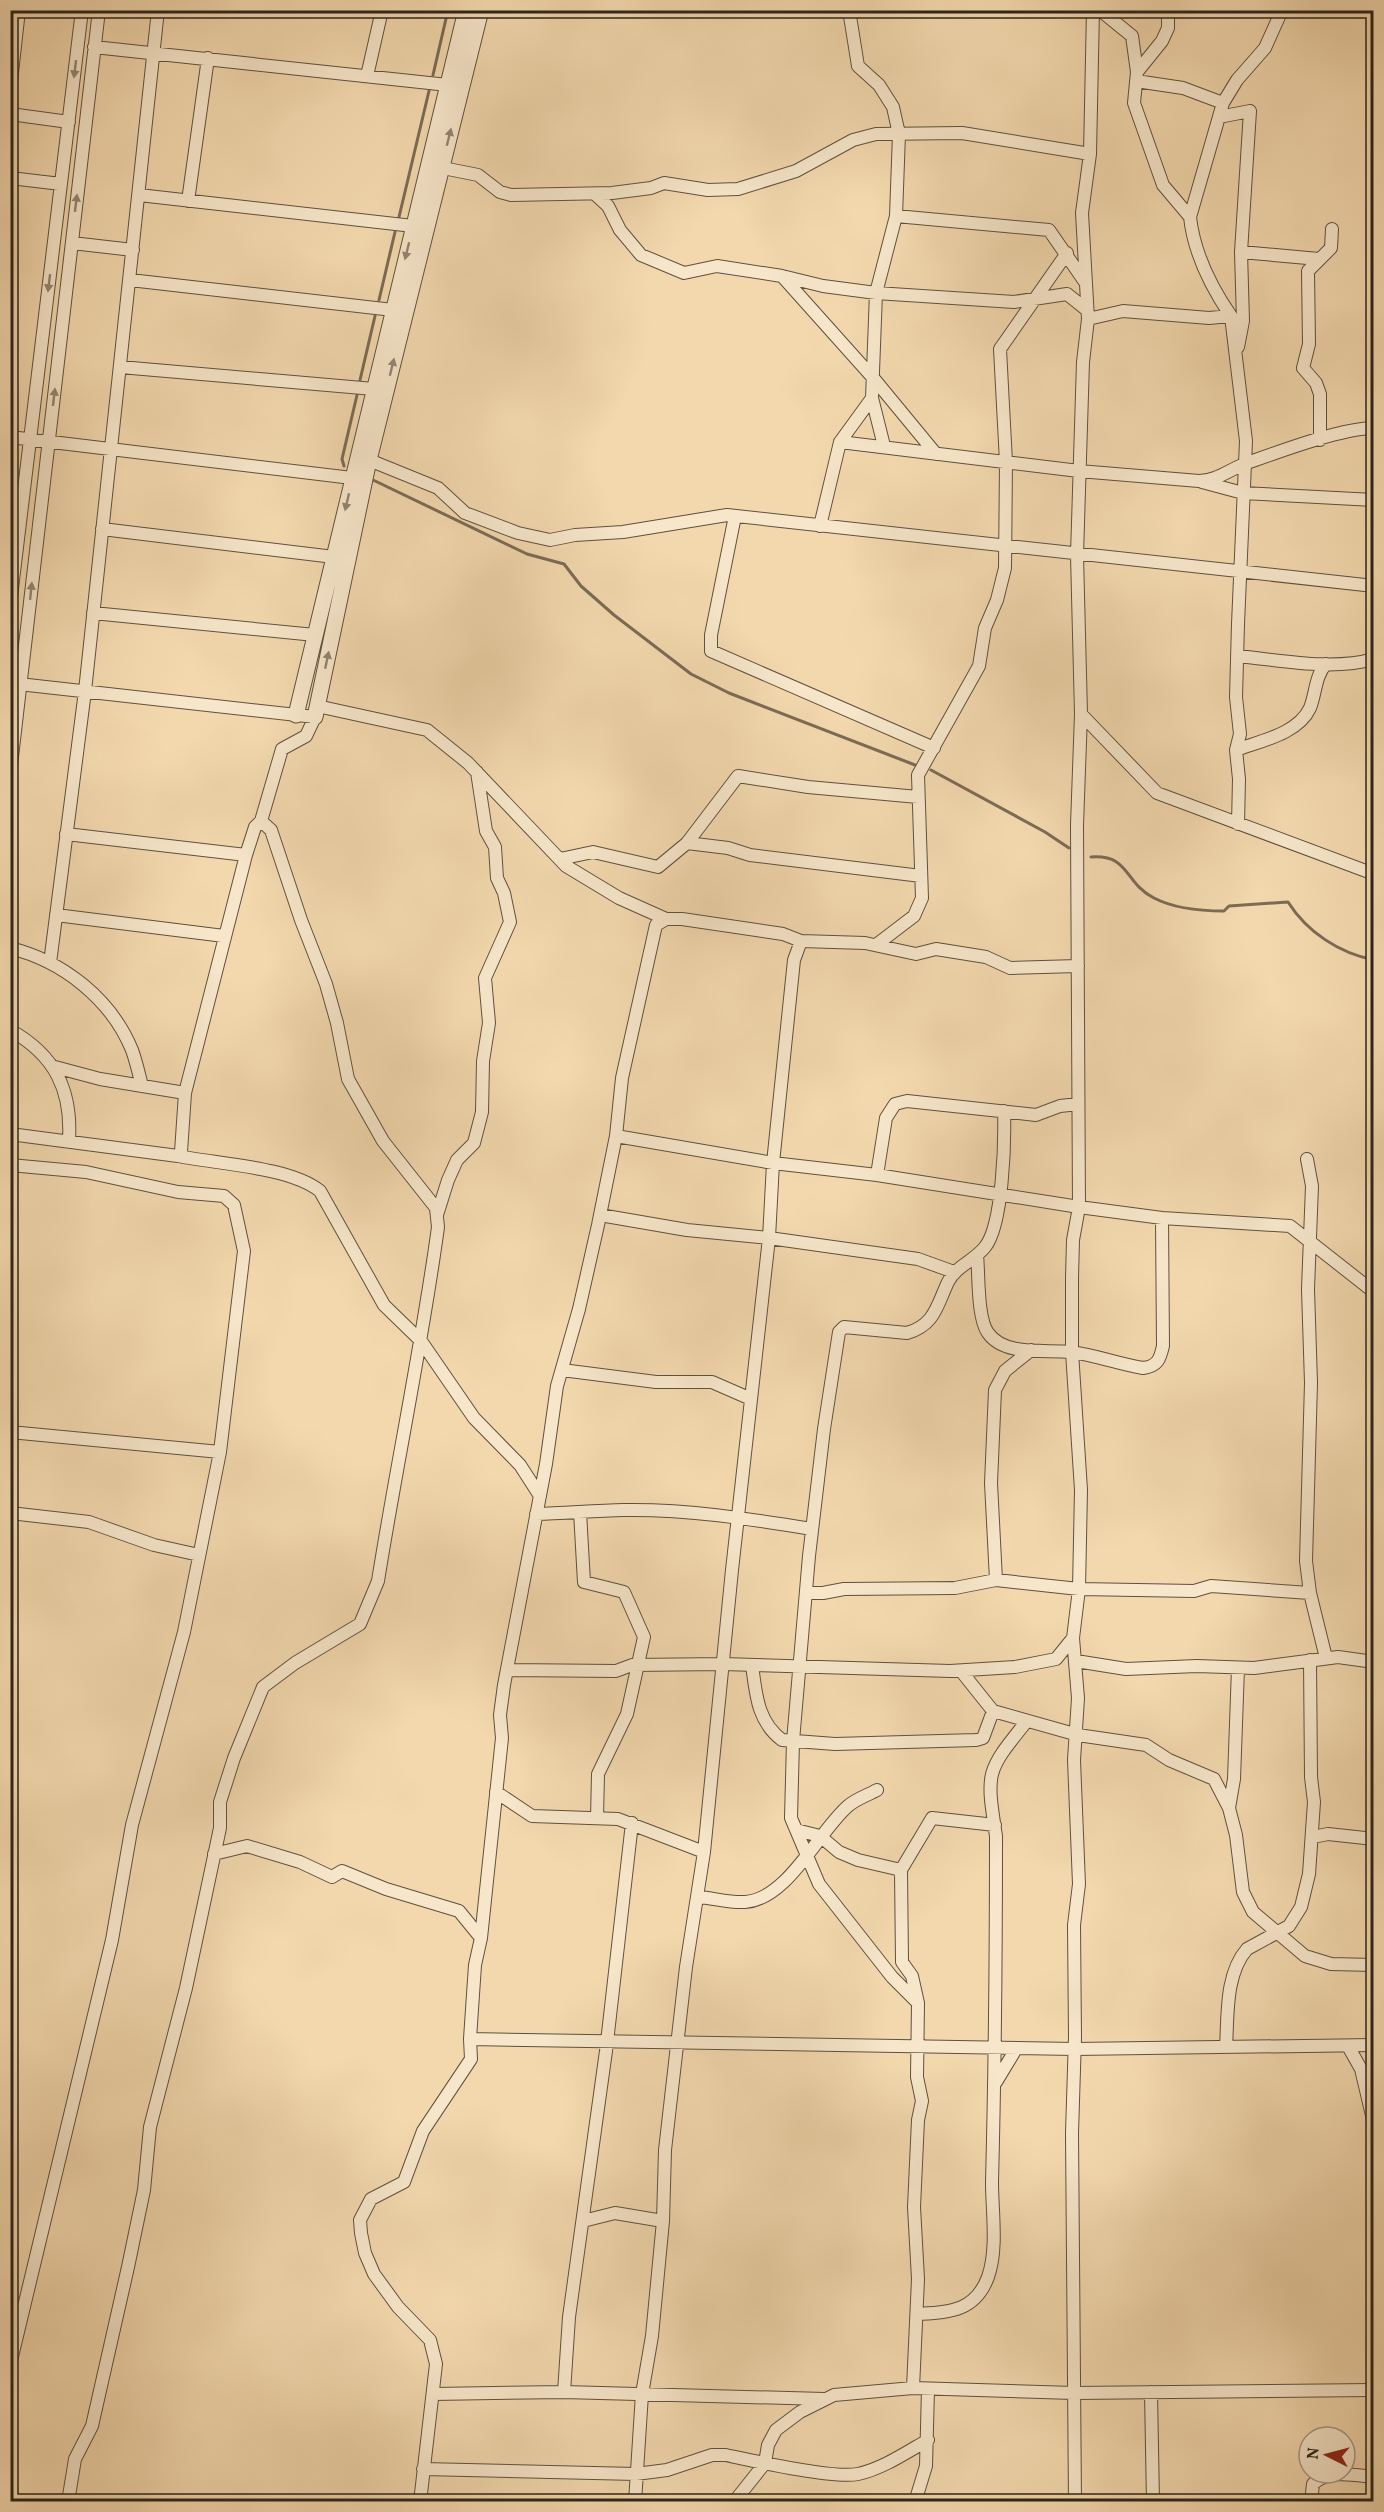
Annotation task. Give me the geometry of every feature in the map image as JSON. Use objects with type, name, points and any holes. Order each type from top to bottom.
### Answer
[{"type":"street","points":[[10,92],[19,10]]},
{"type":"street","points":[[10,605],[82,10]]},
{"type":"street","points":[[10,774],[16,684],[48,442],[99,10]]},
{"type":"street","points":[[50,963],[85,691],[158,10]]},
{"type":"street","points":[[367,76],[382,10]]},
{"type":"street","points":[[296,715],[413,226],[435,167],[448,84],[466,10]]},
{"type":"street","points":[[178,1156],[181,1152],[185,1093],[246,855],[255,827],[261,821],[282,749],[306,736],[316,711],[369,460],[435,167],[481,10]]},
{"type":"street","points":[[849,10],[858,66],[879,85],[893,107],[899,134],[896,216],[876,293],[872,398],[884,446]]},
{"type":"street","points":[[1075,2502],[1072,2133],[1075,2049],[1074,1926],[1078,1884],[1073,1800],[1074,1760],[1078,1735],[1076,1661],[1073,1638],[1078,1589],[1080,1490],[1072,1352],[1073,1240],[1079,1207],[1077,825],[1081,714],[1077,555],[1087,315],[1082,213],[1090,154],[1093,10]]},
{"type":"street","points":[[1100,10],[1132,36],[1137,77],[1134,102],[1163,185],[1190,217]]},
{"type":"street","points":[[1137,77],[1162,41],[1168,28],[1168,10]]},
{"type":"street","points":[[1238,824],[1239,779],[1236,750],[1240,734],[1236,697],[1239,571],[1246,441],[1231,316],[1203,266],[1192,235],[1190,217],[1223,103],[1237,80],[1265,48],[1282,10]]},
{"type":"street","points":[[94,47],[448,84]]},
{"type":"street","points":[[188,201],[208,58]]},
{"type":"street","points":[[1137,77],[1183,88],[1223,103]]},
{"type":"street","points":[[1219,117],[1250,111],[1241,252],[1243,321],[1236,357]]},
{"type":"street","points":[[10,114],[69,122]]},
{"type":"street","points":[[435,167],[478,175],[500,192],[511,195],[596,195],[632,191],[664,183],[722,191],[738,189],[796,171],[853,140],[876,134],[962,133],[1090,154]]},
{"type":"street","points":[[10,178],[61,184]]},
{"type":"street","points":[[139,195],[413,226]]},
{"type":"street","points":[[596,195],[608,206],[620,230],[641,255],[684,273],[717,266],[782,276],[823,286],[876,293],[1014,302],[1067,294],[1087,315]]},
{"type":"street","points":[[896,216],[1049,230],[1067,253],[1085,283]]},
{"type":"street","points":[[1320,440],[1318,387],[1303,368],[1309,344],[1308,271],[1331,248],[1332,229]]},
{"type":"street","points":[[72,243],[133,250]]},
{"type":"street","points":[[1241,252],[1319,259]]},
{"type":"street","points":[[876,945],[914,916],[922,898],[918,776],[979,666],[985,628],[997,600],[1005,568],[1006,462],[1000,349],[1067,253]]},
{"type":"street","points":[[782,276],[873,377],[936,454]]},
{"type":"street","points":[[130,280],[393,310]]},
{"type":"street","points":[[1087,315],[1123,311],[1209,318],[1231,316]]},
{"type":"street","points":[[120,367],[374,389]]},
{"type":"street","points":[[820,525],[840,442],[872,398]]},
{"type":"street","points":[[840,442],[1079,471],[1207,481],[1244,464],[1354,429],[1374,428]]},
{"type":"street","points":[[10,438],[352,478]]},
{"type":"street","points":[[369,460],[438,488],[465,513],[518,533],[550,540],[735,516],[1374,586]]},
{"type":"street","points":[[1199,481],[1243,494],[1374,500]]},
{"type":"street","points":[[735,516],[711,635],[711,651],[934,748]]},
{"type":"street","points":[[102,529],[334,557]]},
{"type":"street","points":[[93,613],[315,635]]},
{"type":"street","points":[[1237,656],[1326,664],[1356,664],[1374,659]]},
{"type":"street","points":[[1236,750],[1300,723],[1310,709],[1319,676],[1326,664]]},
{"type":"street","points":[[16,684],[296,715],[316,711],[427,730],[477,772],[566,866],[619,898],[666,919],[727,923],[783,934],[801,940],[876,945],[916,954],[936,949],[986,957],[1010,968],[1078,966]]},
{"type":"street","points":[[1081,714],[1157,793],[1374,874]]},
{"type":"street","points":[[437,1216],[457,1160],[474,1143],[482,1112],[483,1061],[489,1023],[486,978],[510,922],[504,893],[497,878],[495,846],[486,831],[477,772]]},
{"type":"street","points":[[560,859],[593,852],[658,867],[687,843],[738,776],[808,787],[918,797]]},
{"type":"street","points":[[68,2502],[75,2459],[92,2426],[128,2266],[144,2190],[150,2127],[186,1988],[220,1827],[220,1802],[234,1758],[263,1687],[295,1663],[360,1624],[370,1604],[378,1581],[406,1410],[421,1341],[438,1227],[436,1208],[383,1141],[348,1079],[337,1023],[326,984],[301,920],[271,830],[261,821]]},
{"type":"street","points":[[66,834],[246,855]]},
{"type":"street","points":[[687,843],[728,848],[750,855],[921,876]]},
{"type":"street","points":[[57,915],[224,936]]},
{"type":"street","points":[[420,2502],[436,2364],[430,2340],[398,2307],[374,2274],[365,2253],[360,2220],[372,2199],[404,2182],[423,2132],[471,2059],[470,2039],[475,1965],[481,1938],[502,1738],[500,1715],[507,1670],[562,1370],[579,1309],[616,1136],[622,1078],[639,992],[656,925],[666,919]]},
{"type":"street","points":[[635,2502],[642,2394],[652,2336],[663,2221],[665,2150],[686,1967],[699,1897],[769,1238],[773,1163],[794,960],[801,940]]},
{"type":"street","points":[[10,948],[29,953],[50,963],[90,991],[114,1018],[132,1050],[142,1086]]},
{"type":"street","points":[[10,1030],[26,1038],[55,1067],[80,1075],[185,1093]]},
{"type":"street","points":[[55,1067],[71,1118],[69,1140]]},
{"type":"street","points":[[877,1175],[886,1118],[895,1104],[906,1101],[1036,1115],[1060,1106],[1078,1104]]},
{"type":"street","points":[[918,2003],[892,1977],[819,1884],[791,1818],[793,1741],[812,1529],[839,1332],[844,1327],[907,1332],[917,1330],[936,1312],[954,1272],[986,1246],[993,1232],[1000,1193],[1004,1111]]},
{"type":"street","points":[[10,1134],[69,1140],[257,1168],[309,1183],[320,1191],[384,1305],[421,1341],[474,1418],[520,1465],[540,1496]]},
{"type":"street","points":[[616,1136],[773,1163],[877,1175],[1079,1207],[1162,1218],[1290,1226],[1374,1292]]},
{"type":"street","points":[[1307,1159],[1312,1186],[1308,1289],[1311,1383],[1306,1560],[1310,1593],[1326,1658]]},
{"type":"street","points":[[10,1165],[86,1172],[178,1192],[224,1196],[234,1205],[244,1251],[220,1452],[184,1632],[132,1825],[112,1941],[10,2365]]},
{"type":"street","points":[[600,1215],[687,1230],[769,1238],[918,1259],[954,1272]]},
{"type":"street","points":[[977,1255],[983,1323],[988,1334],[1000,1342],[1019,1350],[1072,1352],[1143,1368],[1153,1367],[1160,1359],[1163,1346],[1162,1218]]},
{"type":"street","points":[[996,1580],[991,1483],[994,1390],[1005,1371],[1031,1350]]},
{"type":"street","points":[[562,1370],[656,1382],[712,1382],[751,1399]]},
{"type":"street","points":[[10,1432],[220,1452]]},
{"type":"street","points":[[536,1514],[625,1510],[738,1517],[812,1529]]},
{"type":"street","points":[[580,1512],[584,1582],[624,1592],[644,1637],[627,1714],[598,1774],[597,1818]]},
{"type":"street","points":[[10,1513],[89,1522],[154,1545],[199,1556]]},
{"type":"street","points":[[807,1593],[844,1589],[954,1588],[996,1580],[1078,1589],[1194,1592],[1211,1586],[1310,1593]]},
{"type":"street","points":[[507,1670],[616,1671],[638,1665],[723,1664],[961,1671],[1015,1667],[1056,1659],[1073,1638]]},
{"type":"street","points":[[1076,1661],[1126,1669],[1197,1666],[1254,1668],[1326,1658],[1374,1662]]},
{"type":"street","points":[[1226,2047],[1233,1975],[1242,1955],[1247,1949],[1289,1926],[1301,1907],[1309,1874],[1309,1846],[1313,1837],[1310,1660]]},
{"type":"street","points":[[752,1665],[759,1708],[765,1721],[782,1740],[835,1744],[976,1740],[983,1738],[987,1732],[993,1712]]},
{"type":"street","points":[[1229,1808],[1234,1779],[1238,1668]]},
{"type":"street","points":[[961,1671],[993,1712],[1078,1735],[1146,1745],[1169,1760],[1214,1779],[1229,1808],[1247,1903],[1252,1912],[1305,1956],[1331,1964],[1374,1965]]},
{"type":"street","points":[[917,2314],[957,2312],[980,2292],[988,2277],[992,2244],[996,2083],[994,1825],[990,1798],[991,1771],[1002,1750],[1026,1722]]},
{"type":"street","points":[[699,1897],[744,1902],[763,1898],[784,1882],[820,1836],[850,1805],[877,1790]]},
{"type":"street","points":[[496,1792],[532,1816],[618,1819],[704,1852]]},
{"type":"street","points":[[913,2388],[918,2244],[914,2207],[918,2120],[922,2101],[917,2077],[918,2003],[912,1976],[903,1962],[901,1870],[932,1818],[994,1825]]},
{"type":"street","points":[[564,2392],[569,2317],[607,2042],[632,1823]]},
{"type":"street","points":[[796,1830],[820,1836],[839,1852],[858,1860],[901,1870]]},
{"type":"street","points":[[1313,1837],[1328,1834],[1374,1839]]},
{"type":"street","points":[[214,1854],[247,1846],[300,1862],[332,1877],[342,1871],[386,1889],[459,1911],[481,1938]]},
{"type":"street","points":[[470,2039],[1016,2049],[1374,2045]]},
{"type":"street","points":[[1348,2046],[1361,2069],[1374,2124]]},
{"type":"street","points":[[996,2083],[1016,2049]]},
{"type":"street","points":[[583,2220],[615,2213],[663,2221]]},
{"type":"street","points":[[734,2502],[765,2463],[768,2445],[776,2430],[800,2412],[834,2395],[913,2388],[1074,2393],[1374,2390]]},
{"type":"street","points":[[915,2502],[926,2466],[928,2389]]},
{"type":"street","points":[[433,2394],[564,2392],[826,2400]]},
{"type":"street","points":[[1151,2392],[1153,2502]]},
{"type":"street","points":[[423,2469],[636,2474],[667,2470],[712,2455],[726,2455],[765,2463],[855,2475],[870,2471],[928,2440]]},
{"type":"street","points":[[1311,2502],[1313,2484],[1322,2478],[1342,2474],[1374,2476]]},
{"type":"waterway","points":[[433,75],[448,10]]},
{"type":"waterway","points":[[399,217],[429,91]]},
{"type":"waterway","points":[[379,300],[395,232]]},
{"type":"waterway","points":[[360,380],[375,316]]},
{"type":"waterway","points":[[344,466],[342,459],[357,395]]},
{"type":"waterway","points":[[371,479],[527,554],[564,564],[581,586],[614,615],[691,674],[729,693],[915,765]]},
{"type":"waterway","points":[[931,770],[1045,832],[1069,848]]},
{"type":"waterway","points":[[1091,857],[1113,860],[1144,892],[1162,902],[1179,907],[1224,911],[1229,906],[1288,902],[1305,923],[1325,940],[1348,952],[1374,960]]}]
